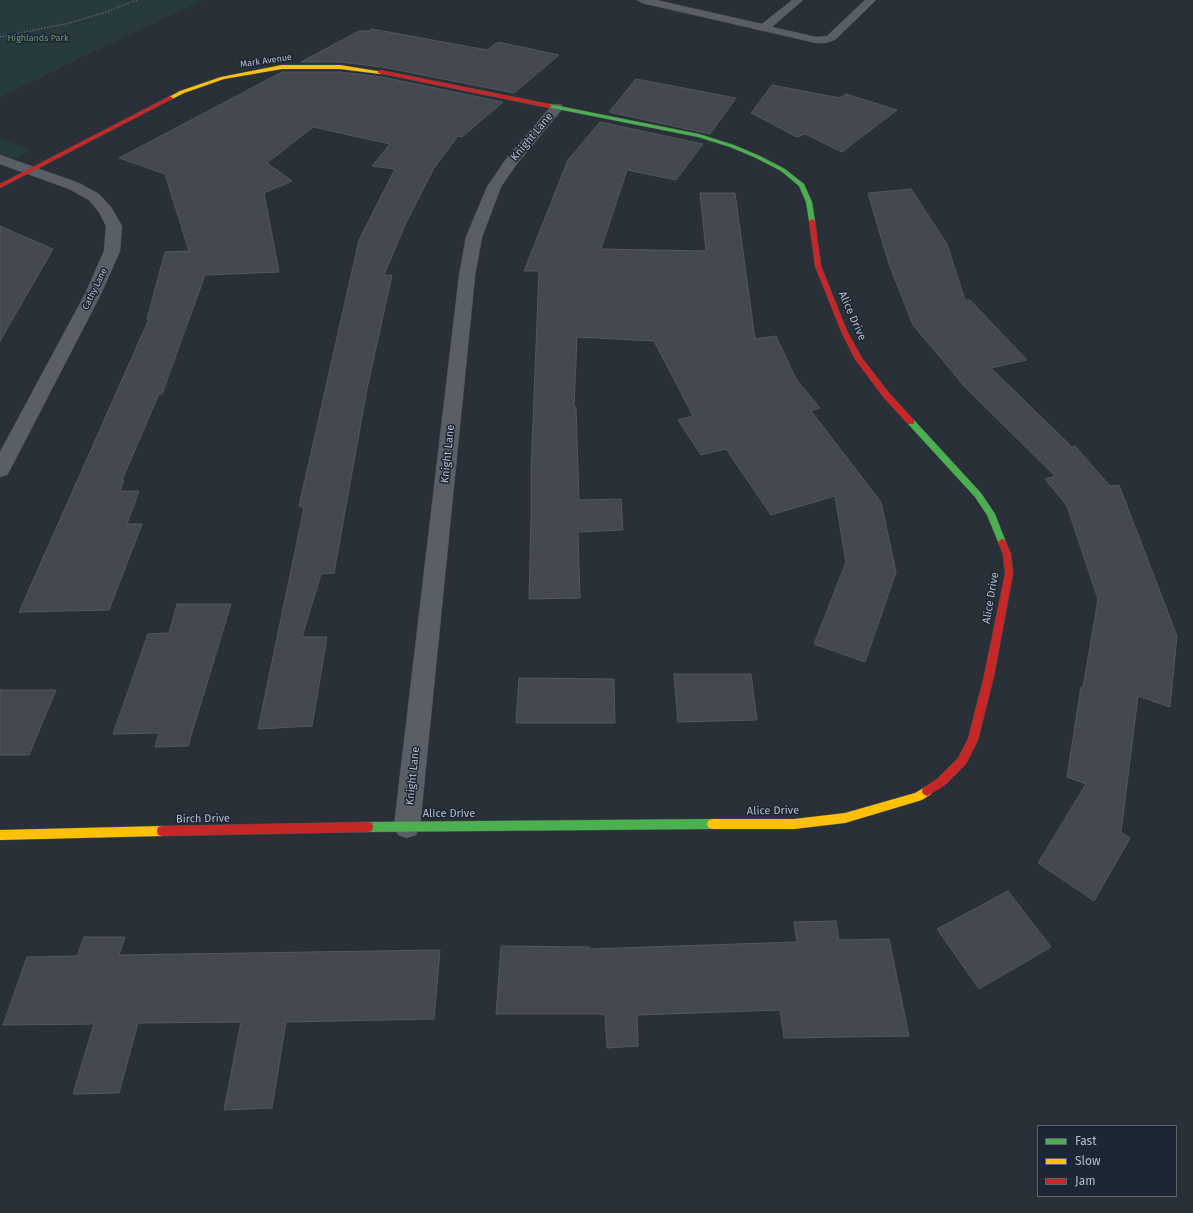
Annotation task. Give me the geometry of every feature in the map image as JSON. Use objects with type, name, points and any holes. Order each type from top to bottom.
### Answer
[{"type":"street","name":"Mark Avenue","points":[[0,186],[195,87],[223,78],[282,67],[340,67],[382,72],[557,108]]},
{"type":"street","name":"Knight Lane","points":[[407,826],[467,276],[474,237],[494,186],[511,162],[557,108]]},
{"type":"street","name":"Alice Drive","points":[[407,826],[794,824],[845,818],[918,796],[941,782],[962,761],[973,740],[989,676],[1009,574],[1007,554],[991,514],[978,495],[887,396],[860,359],[844,331],[818,266],[809,202],[802,185],[783,170],[732,146],[699,136],[557,108]]},
{"type":"street","name":"Cathy Lane","points":[[0,159],[74,186],[94,197],[106,210],[114,226],[112,251],[93,294],[0,470]]},
{"type":"street","name":"Birch Drive","points":[[0,835],[407,826]]},
{"type":"lane","points":[[642,0],[816,40],[831,38],[871,0]]},
{"type":"lane","points":[[764,28],[798,0]]},
{"type":"path","points":[[0,37],[70,23],[106,12],[137,0]]},
{"type":"green space","name":"Highlands Park","points":[[0,0],[202,0],[0,97]]},
{"type":"green space","points":[[0,138],[31,150],[0,166]]},
{"type":"building","points":[[372,29],[487,50],[498,42],[559,55],[514,93],[382,67],[340,62],[301,62],[359,31],[369,31]]},
{"type":"building","points":[[282,72],[340,72],[382,77],[503,102],[462,137],[458,136],[434,168],[405,225],[384,275],[392,275],[367,389],[334,573],[321,574],[302,637],[327,637],[312,726],[258,729],[304,508],[299,506],[359,240],[395,169],[372,166],[390,144],[313,127],[267,163],[292,181],[264,193],[279,272],[205,275],[162,394],[159,394],[122,480],[124,480],[120,491],[139,491],[127,524],[142,524],[109,610],[19,612],[149,319],[147,319],[165,252],[189,251],[165,174],[119,158]]},
{"type":"building","points":[[636,79],[736,98],[710,134],[609,112]]},
{"type":"building","points":[[772,85],[840,98],[846,94],[897,110],[842,152],[805,134],[797,137],[751,113]]},
{"type":"building","points":[[600,122],[703,144],[676,180],[627,170],[601,249],[706,251],[700,193],[735,193],[755,339],[776,336],[796,379],[820,408],[811,411],[881,502],[896,572],[865,662],[814,644],[846,562],[835,496],[771,515],[726,449],[701,455],[678,420],[693,416],[654,341],[577,337],[574,407],[576,407],[579,500],[621,499],[623,530],[578,532],[580,598],[529,599],[531,471],[539,271],[524,271],[568,160]]},
{"type":"building","points":[[911,189],[947,244],[965,300],[970,300],[1027,360],[991,368],[1072,447],[1075,446],[1110,486],[1119,485],[1177,636],[1170,707],[1138,696],[1121,832],[1130,838],[1094,901],[1038,863],[1086,784],[1067,777],[1081,687],[1083,688],[1098,599],[1067,506],[1045,479],[1055,476],[965,387],[913,325],[889,264],[868,193]]},
{"type":"building","points":[[0,226],[53,249],[0,341]]},
{"type":"building","points":[[177,604],[231,604],[188,746],[155,747],[159,733],[113,734],[148,634],[169,633]]},
{"type":"building","points":[[674,674],[751,674],[757,720],[678,722]]},
{"type":"building","points":[[519,678],[614,679],[615,723],[516,723]]},
{"type":"building","points":[[0,690],[56,690],[29,755],[0,755]]},
{"type":"building","points":[[1008,891],[1051,947],[979,989],[937,929]]},
{"type":"building","points":[[836,921],[839,940],[889,939],[909,1036],[784,1038],[780,1010],[637,1015],[638,1046],[607,1048],[605,1014],[496,1014],[501,946],[589,947],[589,949],[797,942],[794,922]]},
{"type":"building","points":[[84,937],[125,937],[119,955],[440,950],[434,1019],[286,1022],[272,1108],[224,1110],[241,1022],[138,1023],[119,1093],[73,1094],[94,1024],[3,1025],[27,957],[77,956]]},
{"type":"traffic: fast","points":[[549,106],[699,136],[732,146],[758,157],[783,170],[802,185],[809,202],[812,221]]},
{"type":"traffic: fast","points":[[911,422],[978,495],[991,514],[1002,542]]},
{"type":"traffic: fast","points":[[368,827],[712,824]]},
{"type":"traffic: slow","points":[[170,98],[182,92],[223,78],[282,67],[340,67],[380,72]]},
{"type":"traffic: slow","points":[[712,824],[794,824],[845,818],[918,797],[927,791]]},
{"type":"traffic: slow","points":[[0,835],[162,831]]},
{"type":"traffic: jam","points":[[380,72],[549,106]]},
{"type":"traffic: jam","points":[[0,186],[170,98]]},
{"type":"traffic: jam","points":[[812,221],[818,266],[844,331],[859,359],[887,396],[911,422]]},
{"type":"traffic: jam","points":[[927,791],[941,782],[962,761],[973,740],[989,676],[1009,574],[1007,554],[1002,542]]},
{"type":"traffic: jam","points":[[162,831],[368,827]]}]
